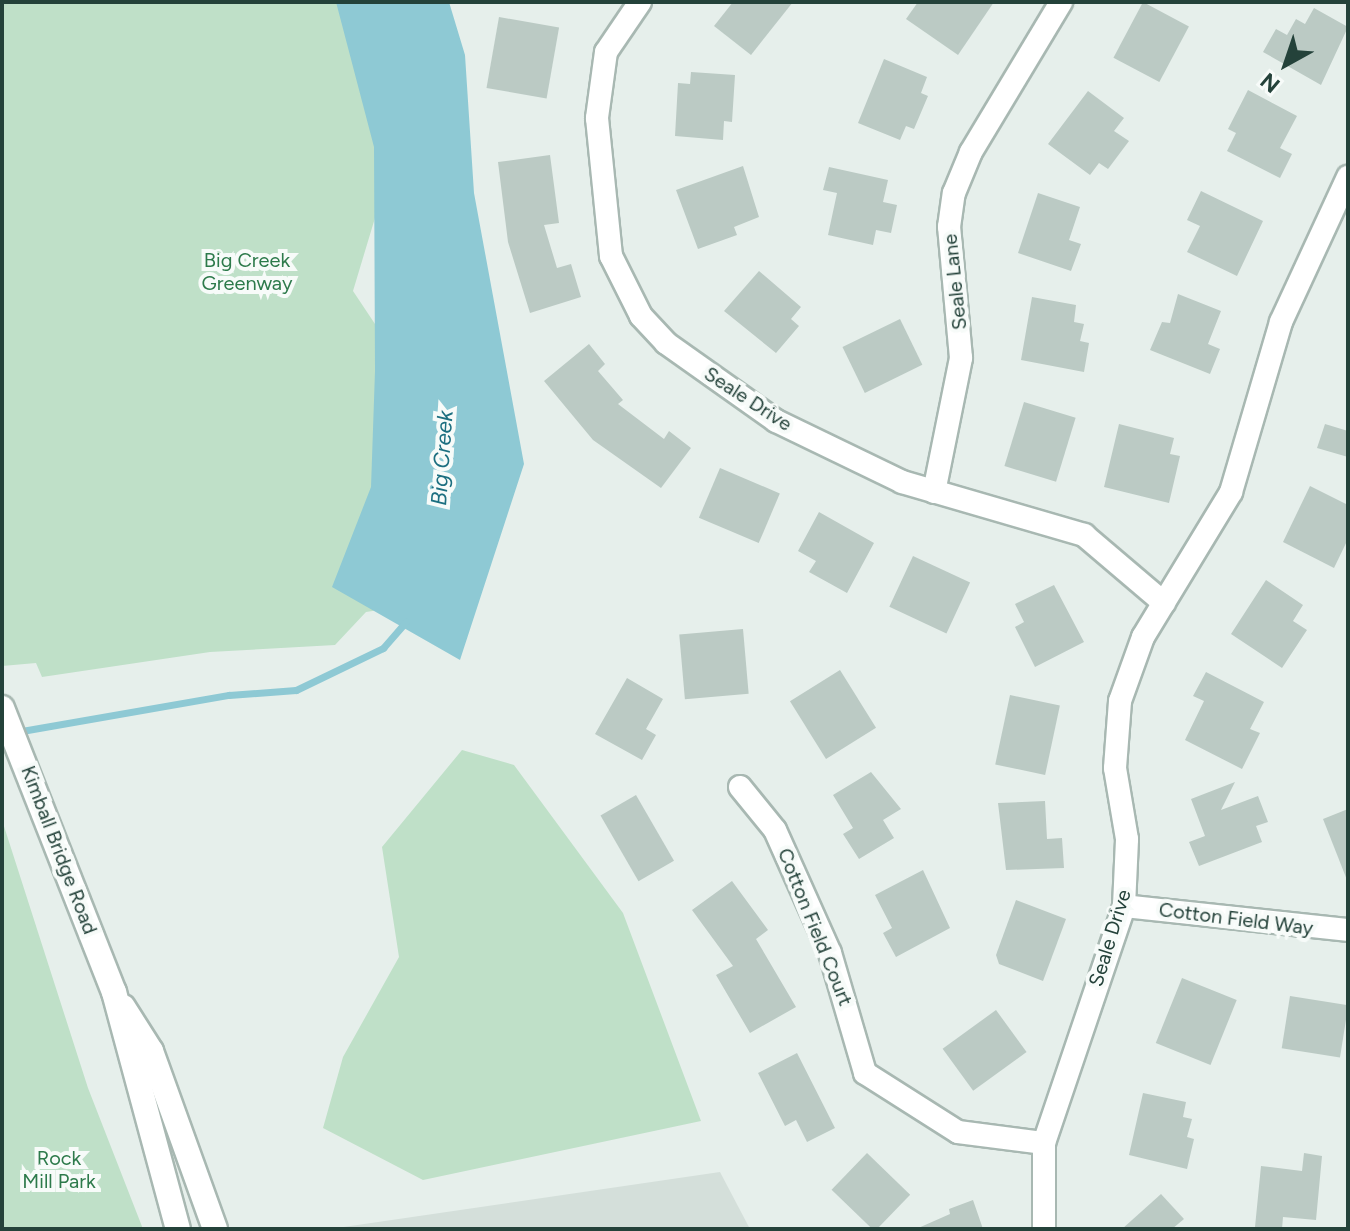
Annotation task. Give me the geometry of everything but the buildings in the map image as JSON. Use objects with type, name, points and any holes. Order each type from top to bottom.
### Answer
[{"type":"street","name":"Seale Drive","points":[[640,2],[606,52],[598,84],[603,223],[623,287],[666,343],[776,421],[934,492],[1084,535],[1164,603]]},
{"type":"street","name":"Seale Lane","points":[[934,492],[961,358],[949,227],[954,193],[971,152],[1061,2]]},
{"type":"street","name":"Seale Drive","points":[[1044,1229],[1044,1143],[1124,906],[1127,839],[1115,735],[1130,669],[1164,603],[1231,492],[1281,322],[1348,177]]},
{"type":"street","name":"Kimball Bridge Road","points":[[2,708],[56,837],[114,992],[178,1229]]},
{"type":"street","name":"Cotton Field Court","points":[[740,787],[775,830],[830,953],[865,1073],[958,1132],[1044,1143]]},
{"type":"street","name":"Cotton Field Way","points":[[1124,906],[1348,930]]},
{"type":"street","name":"Kimball Bridge Road","points":[[114,992],[151,1051],[215,1229]]},
{"type":"shaded area","points":[[720,1172],[750,1229],[330,1229]]},
{"type":"green space","name":"Big Creek Greenway","points":[[2,2],[390,2],[409,105],[353,291],[425,399],[398,607],[366,612],[335,645],[210,652],[42,677],[36,663],[2,666]]},
{"type":"green space","points":[[462,750],[514,765],[623,913],[701,1121],[423,1180],[323,1128],[343,1057],[399,957],[382,847]]},
{"type":"green space","name":"Rock Mill Park","points":[[2,820],[88,1088],[143,1229],[2,1229]]},
{"type":"water","points":[[336,2],[449,2],[465,55],[474,193],[524,464],[460,660],[332,587],[371,487],[375,371],[374,147]]},
{"type":"waterway","name":"Big Creek","points":[[16,732],[229,695],[296,690],[383,648],[406,622]]}]
